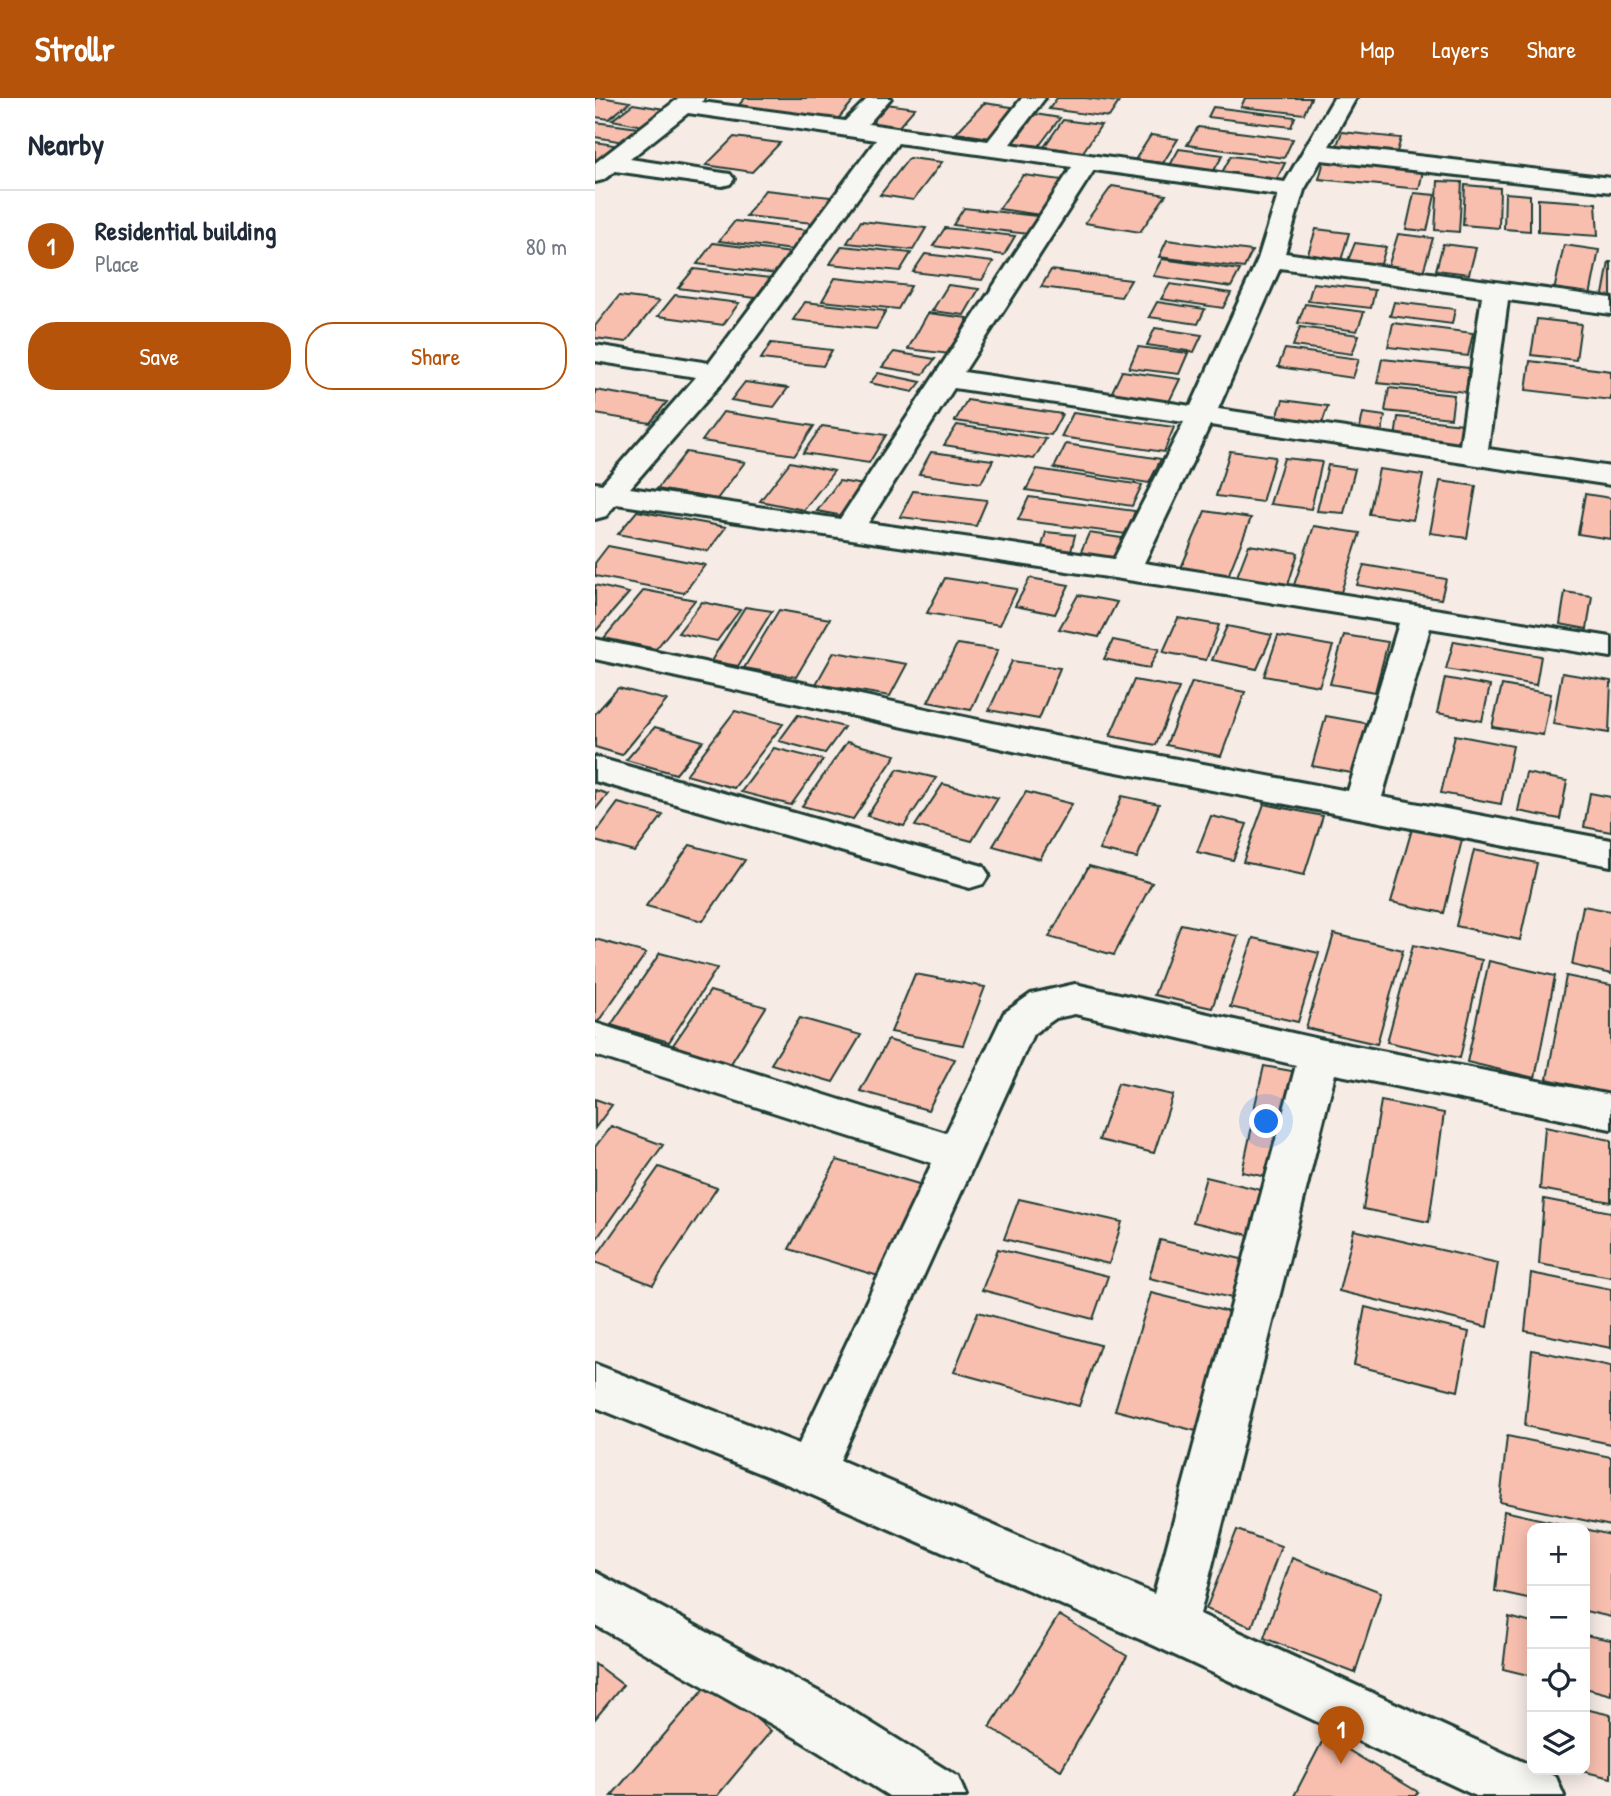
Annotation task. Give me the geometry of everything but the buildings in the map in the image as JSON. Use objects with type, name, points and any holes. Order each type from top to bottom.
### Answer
[{"type":"street","points":[[851,130],[880,98]]},
{"type":"street","points":[[995,149],[1034,98]]},
{"type":"street","points":[[1124,571],[1201,415],[1271,259],[1292,190],[1345,98]]},
{"type":"street","points":[[600,169],[689,102],[891,136],[1292,190]]},
{"type":"street","points":[[600,499],[716,373],[891,136]]},
{"type":"street","points":[[1315,152],[1611,185]]},
{"type":"street","points":[[849,528],[1087,162]]},
{"type":"street","points":[[600,169],[722,179]]},
{"type":"street","points":[[1271,259],[1611,306]]},
{"type":"street","points":[[1473,455],[1496,290]]},
{"type":"street","points":[[595,353],[716,373]]},
{"type":"street","points":[[946,378],[1611,476]]},
{"type":"street","points":[[600,499],[849,528],[1611,648]]},
{"type":"street","points":[[1362,804],[1417,617]]},
{"type":"street","points":[[595,649],[1054,748],[1611,853]]},
{"type":"street","points":[[595,769],[970,875]]},
{"type":"street","points":[[811,1471],[1018,1024],[1045,1005],[1075,999],[1319,1055],[1611,1112]]},
{"type":"street","points":[[595,1039],[957,1154]]},
{"type":"street","points":[[1171,1627],[1319,1055]]},
{"type":"street","points":[[595,1385],[811,1471],[1171,1627],[1537,1796]]},
{"type":"street","points":[[595,1597],[817,1720],[939,1796]]},
{"type":"place","name":"Residential building","points":[[1341,1764]]}]
